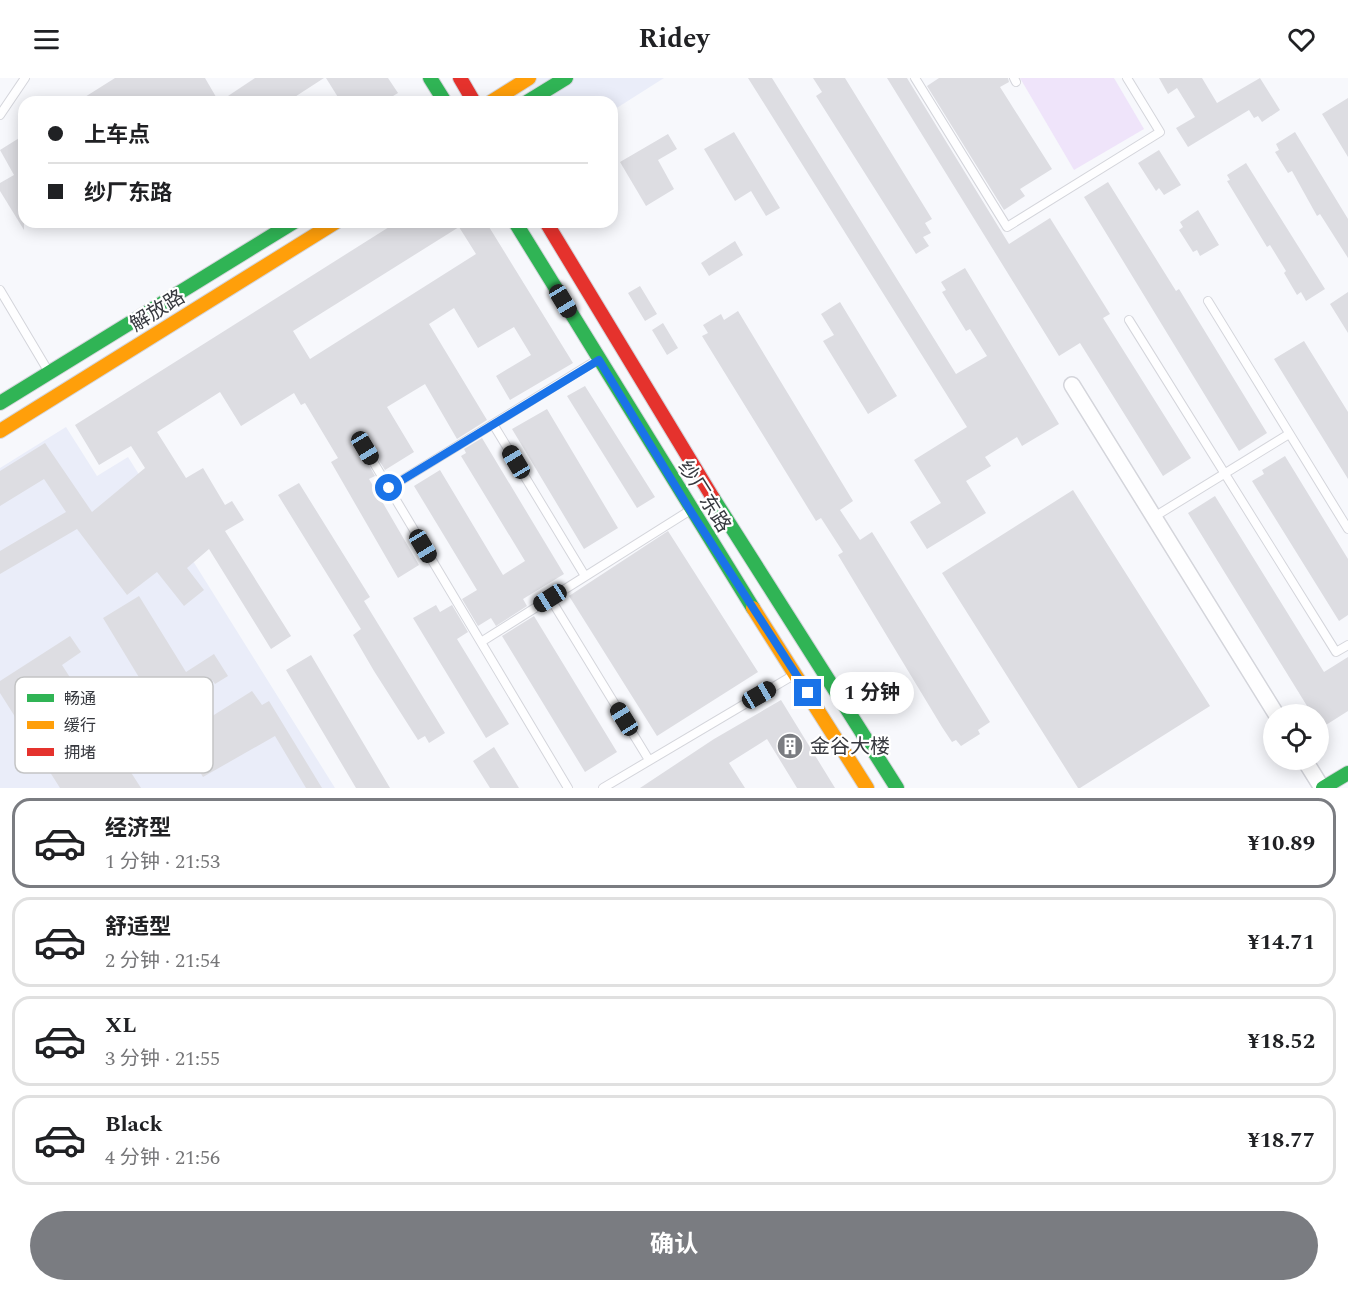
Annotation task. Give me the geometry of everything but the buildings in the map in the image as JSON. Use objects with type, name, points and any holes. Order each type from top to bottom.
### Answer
[{"type":"main road","points":[[430,78],[441,96]]},
{"type":"main road","points":[[460,78],[470,96]]},
{"type":"main road","points":[[500,96],[529,78]]},
{"type":"main road","points":[[537,96],[566,78]]},
{"type":"main road","name":"解放路","points":[[0,403],[284,228]]},
{"type":"main road","name":"解放路","points":[[0,431],[326,228]]},
{"type":"main road","name":"纱厂东路","points":[[520,228],[690,510],[867,788]]},
{"type":"main road","name":"纱厂东路","points":[[550,228],[712,496],[897,788]]},
{"type":"main road","points":[[1322,788],[1348,773]]},
{"type":"street","points":[[1072,385],[1270,704]]},
{"type":"street","points":[[1311,770],[1322,788]]},
{"type":"lane","points":[[0,115],[25,78]]},
{"type":"lane","points":[[915,78],[1007,227],[1160,132],[1127,78]]},
{"type":"lane","points":[[0,290],[50,373]]},
{"type":"lane","points":[[1208,302],[1348,529]]},
{"type":"lane","points":[[1129,320],[1336,652],[1348,645]]},
{"type":"lane","points":[[389,488],[599,360]]},
{"type":"lane","points":[[494,424],[585,576]]},
{"type":"lane","points":[[1154,517],[1289,434]]},
{"type":"lane","points":[[365,448],[568,788]]},
{"type":"lane","points":[[481,642],[690,510]]},
{"type":"lane","points":[[550,598],[649,760]]},
{"type":"lane","points":[[603,788],[796,674]]},
{"type":"shaded area","points":[[522,78],[664,78],[618,107],[618,96],[533,96]]},
{"type":"shaded area","points":[[1020,78],[1114,78],[1144,129],[1074,170]]},
{"type":"shaded area","points":[[66,427],[97,476],[128,457],[335,788],[0,788],[0,468]]},
{"type":"traffic: fast","points":[[430,78],[441,96]]},
{"type":"traffic: fast","points":[[537,96],[566,78]]},
{"type":"traffic: fast","points":[[0,403],[284,228]]},
{"type":"traffic: fast","points":[[519,228],[753,608]]},
{"type":"traffic: fast","points":[[713,498],[897,788]]},
{"type":"traffic: fast","points":[[1323,788],[1348,773]]},
{"type":"traffic: slow","points":[[500,96],[529,78]]},
{"type":"traffic: slow","points":[[0,431],[326,228]]},
{"type":"traffic: slow","points":[[753,608],[867,788]]},
{"type":"traffic: jam","points":[[460,78],[470,96]]},
{"type":"traffic: jam","points":[[550,228],[713,498]]},
{"type":"place","name":"金谷大楼","points":[[790,746]]},
{"type":"route","points":[[389,488],[599,360],[690,510],[808,693]]}]
